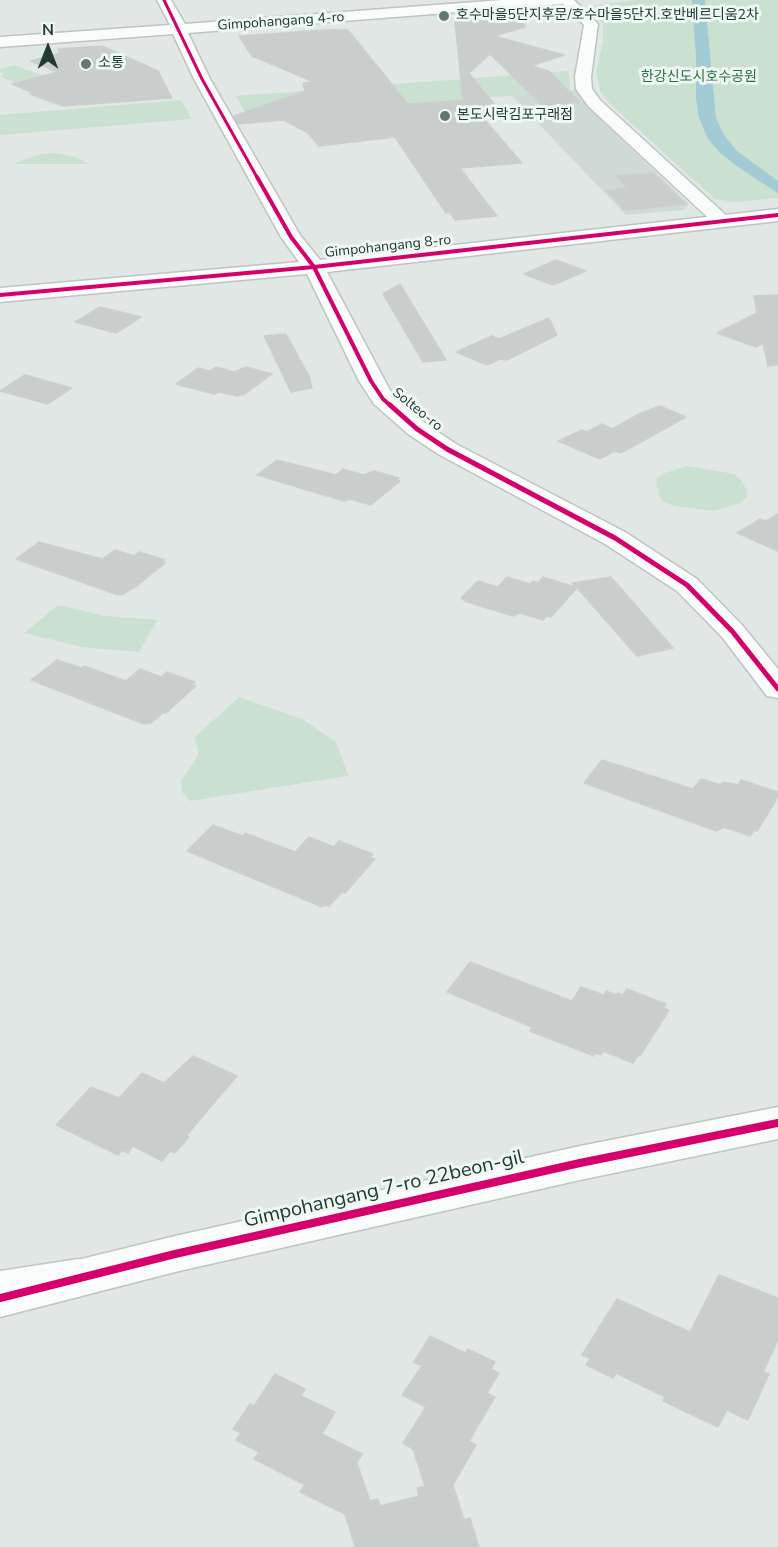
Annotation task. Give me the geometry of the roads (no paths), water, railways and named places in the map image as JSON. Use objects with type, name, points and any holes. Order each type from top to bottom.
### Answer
[{"type":"street","name":"Solteo-ro","points":[[164,0],[179,26],[184,44],[202,80],[291,237],[311,263],[371,381],[391,406],[417,429],[447,449],[615,538],[687,585],[732,631],[778,689]]},
{"type":"street","name":"Gimpohangang 4-ro","points":[[0,42],[493,0]]},
{"type":"street","name":"Gimpohangang 4-ro","points":[[0,36],[564,0]]},
{"type":"street","points":[[564,0],[591,24],[583,77],[584,89],[594,103],[718,218]]},
{"type":"street","name":"Gimpohangang 8-ro","points":[[0,295],[311,263],[777,210]]},
{"type":"street","name":"Gimpohangang 8-ro","points":[[0,287],[311,263]]},
{"type":"street","name":"Gimpohangang 7-ro 22beon-gil","points":[[0,1298],[78,1278],[569,1166],[778,1123]]},
{"type":"street","points":[[0,1290],[78,1278]]},
{"type":"water","points":[[692,0],[705,0],[716,118],[724,135],[737,151],[778,181],[778,193],[738,167],[720,153],[708,139],[699,118],[696,98]]},
{"type":"place","name":"호수마을5단지후문/호수마을5단지.호반베르디움2차","points":[[444,16]]},
{"type":"place","name":"소통","points":[[86,64]]},
{"type":"place","name":"본도시락김포구래점","points":[[445,116]]},
{"type":"park label","name":"한강신도시호수공원","points":[[699,78]]}]
